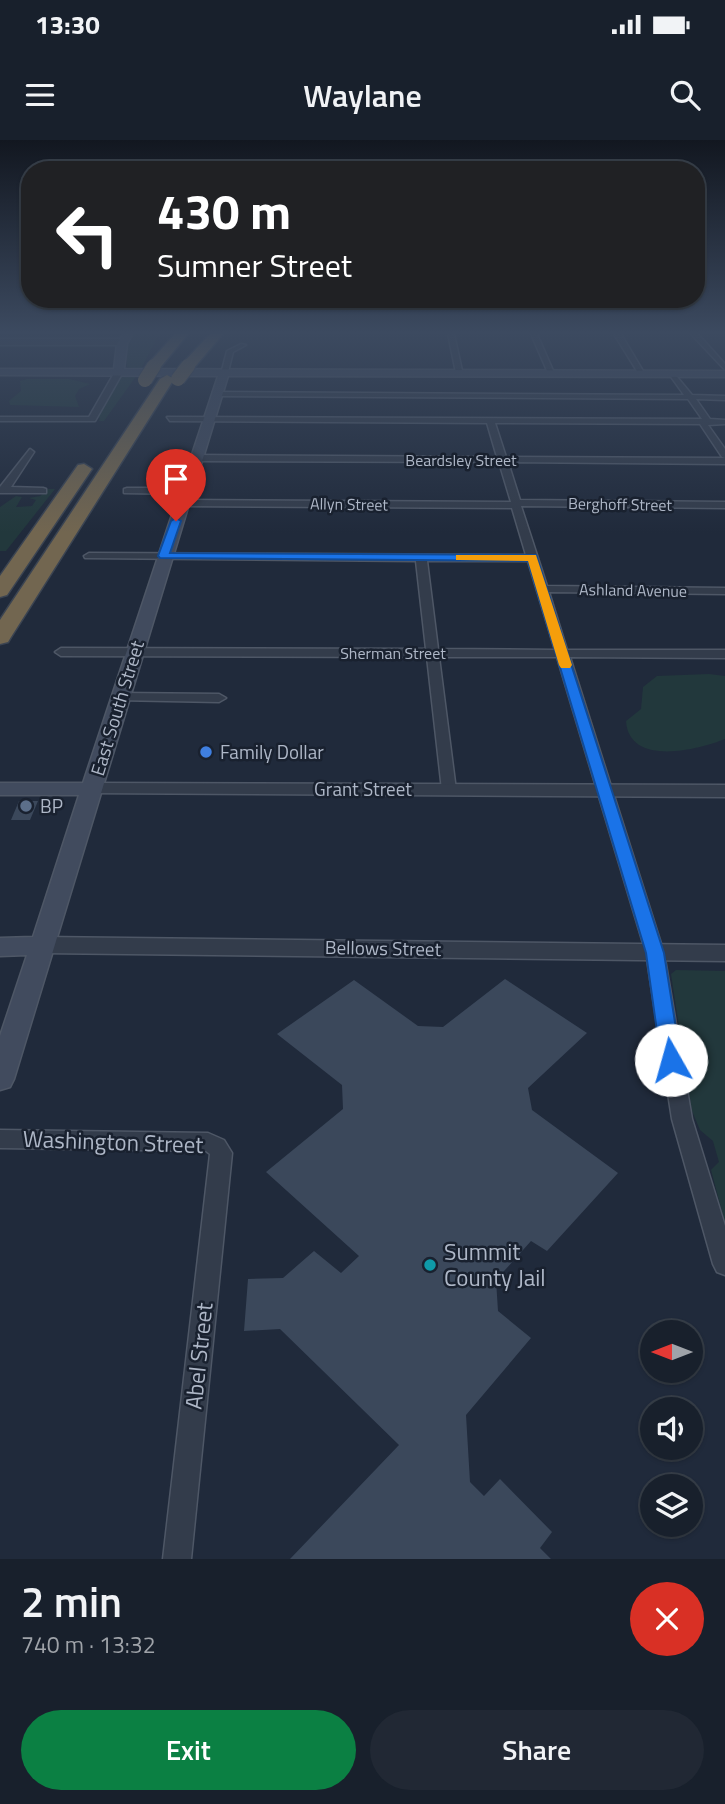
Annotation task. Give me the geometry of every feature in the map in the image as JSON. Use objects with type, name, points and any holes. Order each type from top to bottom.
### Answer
[{"type":"highway","points":[[0,637],[110,464],[156,400]]},
{"type":"highway","points":[[0,591],[95,452]]},
{"type":"main road","name":"East South Street","points":[[0,1079],[214,400]]},
{"type":"main road","name":"Grant Street","points":[[0,789],[93,789]]},
{"type":"main road","points":[[0,947],[42,945]]},
{"type":"street","points":[[0,419],[92,419],[103,400]]},
{"type":"street","points":[[693,400],[706,419],[706,429],[725,455]]},
{"type":"street","points":[[170,419],[725,422]]},
{"type":"street","points":[[490,420],[655,953],[681,1119],[725,1264]]},
{"type":"street","points":[[2,491],[30,452]]},
{"type":"street","name":"Beardsley Street","points":[[197,458],[725,461]]},
{"type":"street","points":[[2,491],[43,491]]},
{"type":"street","name":"Allyn Street","points":[[127,491],[184,497],[515,504]]},
{"type":"street","name":"Berghoff Street","points":[[515,504],[725,505]]},
{"type":"street","points":[[89,556],[533,558]]},
{"type":"street","points":[[421,557],[449,790]]},
{"type":"street","name":"Ashland Avenue","points":[[541,589],[725,591]]},
{"type":"street","name":"Sherman Street","points":[[61,652],[725,654]]},
{"type":"street","points":[[120,697],[219,698]]},
{"type":"street","name":"Grant Street","points":[[93,789],[725,791]]},
{"type":"street","name":"Bellows Street","points":[[42,945],[725,953]]},
{"type":"street","name":"Washington Street","points":[[0,1139],[208,1142],[217,1146],[221,1153]]},
{"type":"street","name":"Abel Street","points":[[177,1559],[221,1153]]},
{"type":"green space","points":[[77,400],[79,407],[10,405],[9,401]]},
{"type":"green space","points":[[107,400],[119,400],[104,421],[99,421],[100,418],[97,417]]},
{"type":"green space","points":[[48,489],[55,489],[6,551],[0,551],[0,507],[16,496],[22,497],[16,507],[32,506],[36,500],[29,498],[40,496]]},
{"type":"green space","points":[[657,676],[725,676],[725,739],[699,747],[666,751],[639,745],[630,735],[626,721],[641,709],[643,687]]},
{"type":"green space","points":[[676,970],[725,971],[725,1223],[711,1170],[719,1162],[713,1141],[700,1130],[692,1111],[671,974]]},
{"type":"building","name":"BP","points":[[19,801],[38,801],[30,820],[11,820]]},
{"type":"building","name":"Summit County Jail","points":[[505,979],[587,1033],[528,1088],[532,1110],[618,1173],[547,1251],[531,1241],[496,1280],[498,1311],[531,1338],[466,1415],[470,1482],[484,1496],[500,1479],[552,1532],[540,1548],[551,1559],[290,1559],[399,1445],[280,1329],[244,1331],[248,1279],[283,1278],[314,1251],[341,1273],[359,1256],[266,1172],[343,1109],[342,1085],[277,1034],[354,980],[418,1026],[443,1027]]},
{"type":"slow traffic","points":[[459,557],[533,558],[565,665]]},
{"type":"place","name":"Family Dollar","points":[[206,752]]},
{"type":"place","name":"BP","points":[[26,806]]},
{"type":"place","name":"Summit County Jail","points":[[430,1265]]},
{"type":"route","points":[[176,521],[164,556],[533,558],[655,953],[671,1060]]}]
